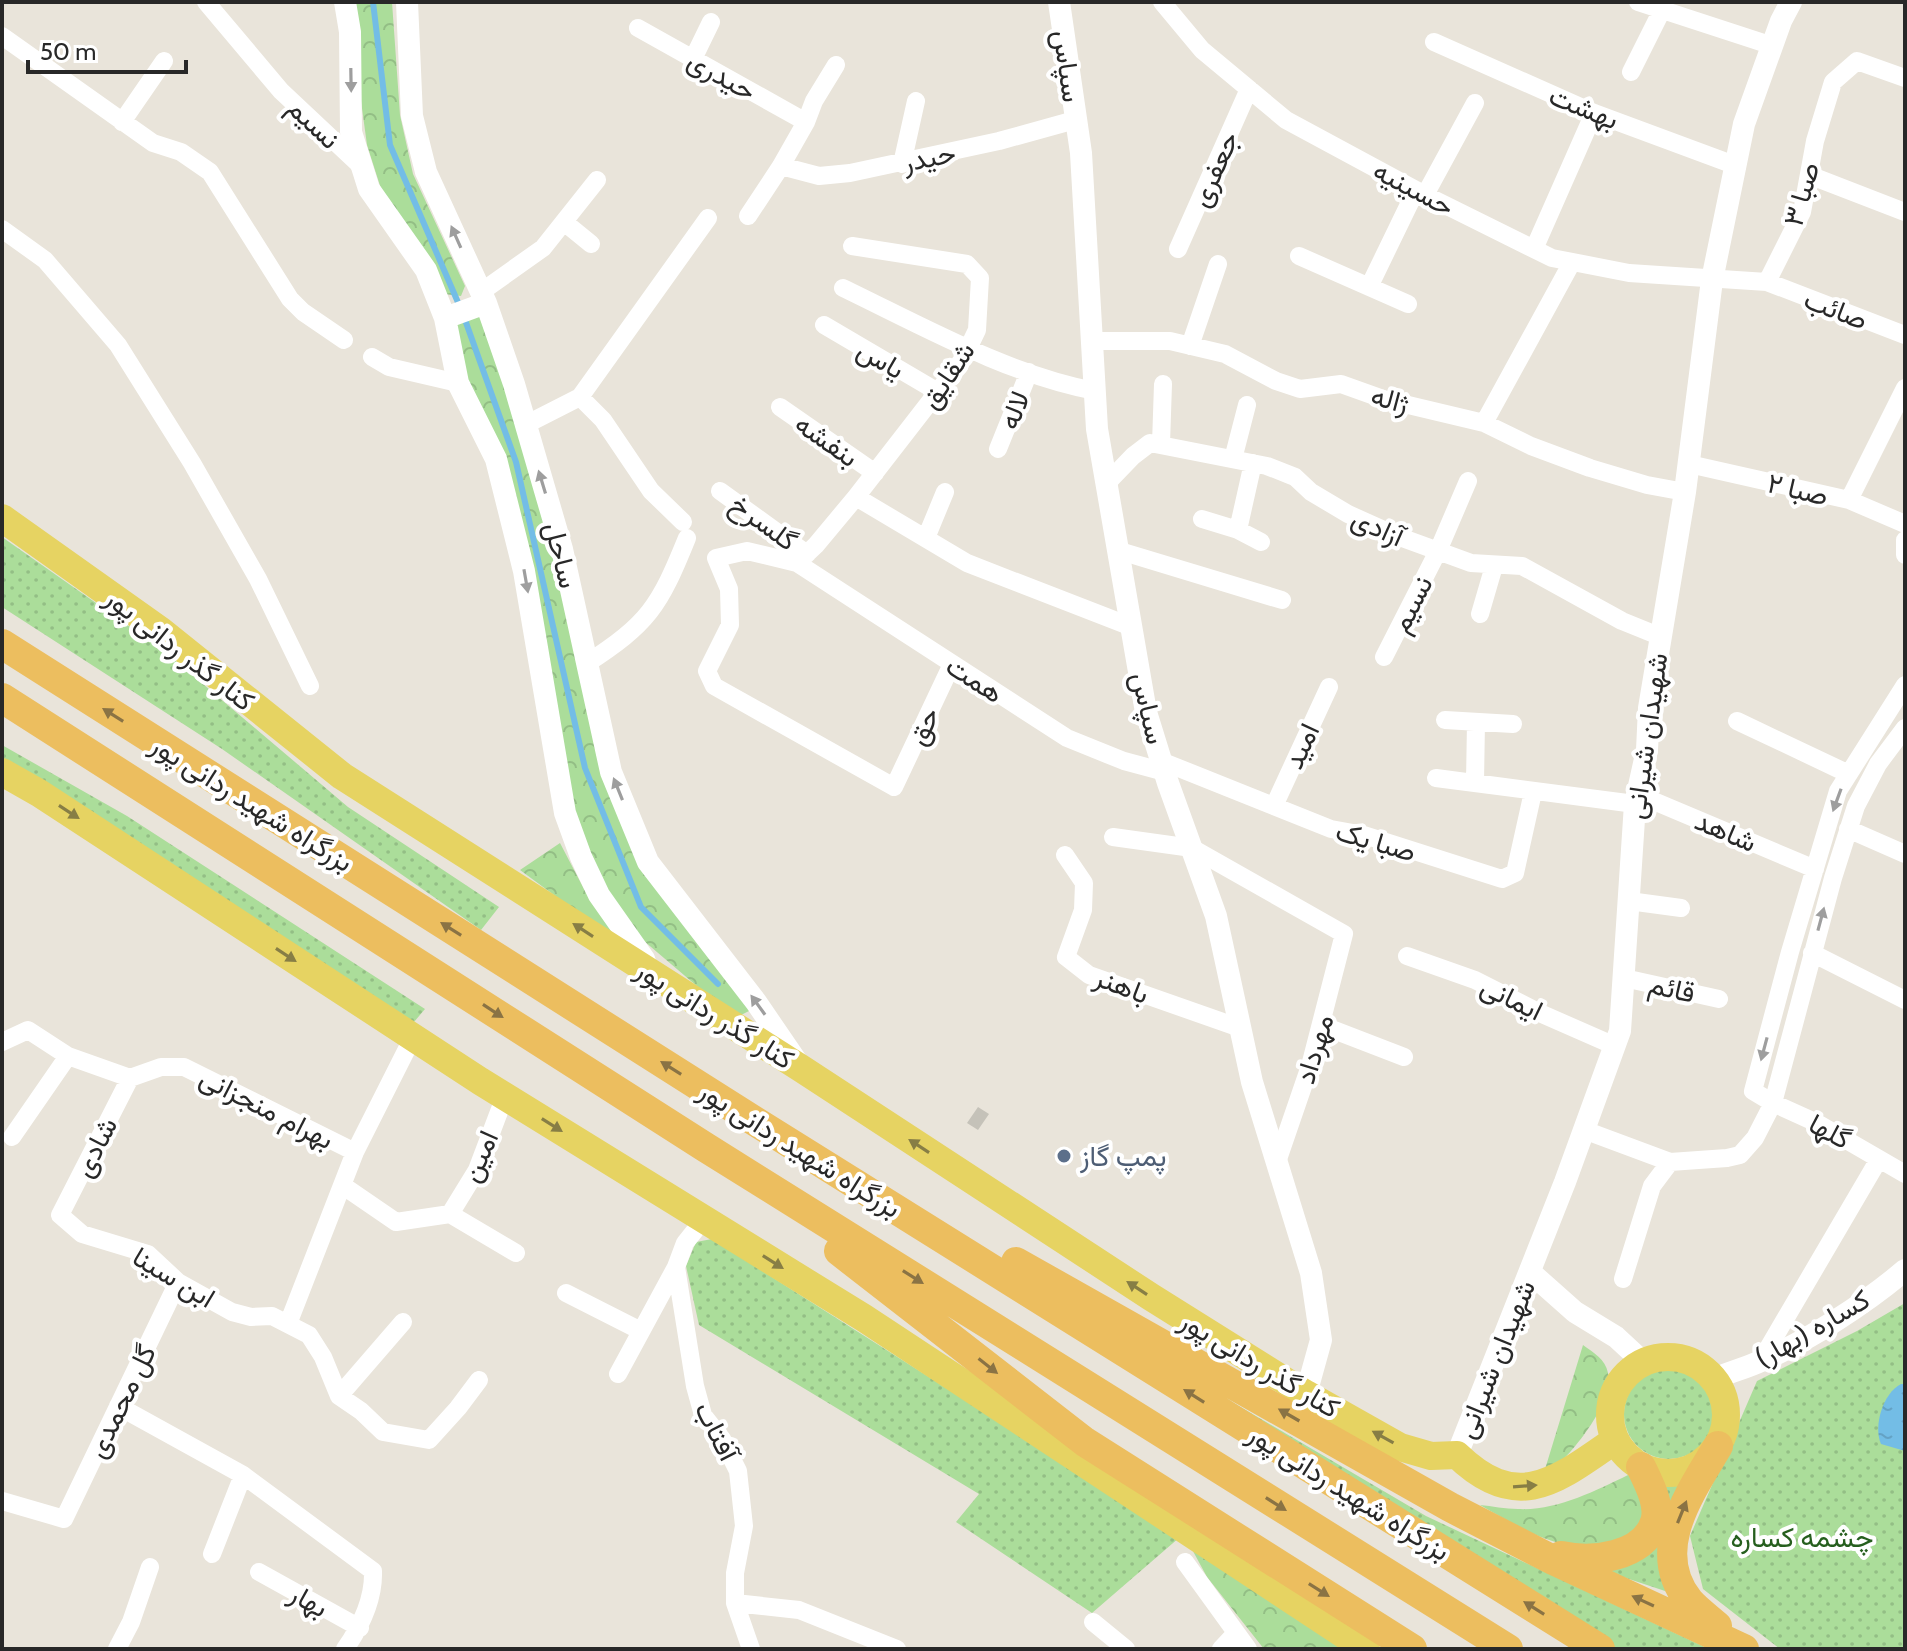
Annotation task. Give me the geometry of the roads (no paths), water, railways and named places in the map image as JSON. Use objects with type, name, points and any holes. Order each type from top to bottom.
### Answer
[{"type":"highway","name":"بزرگراه شهید ردانی پور","points":[[2,644],[737,1110],[1600,1649]]},
{"type":"highway","name":"بزرگراه شهید ردانی پور","points":[[2,698],[705,1147],[1508,1649]]},
{"type":"highway","points":[[2,722],[238,849]]},
{"type":"highway","points":[[737,1110],[1121,1320],[1450,1507],[1742,1648]]},
{"type":"highway","points":[[705,1147],[1085,1442],[1412,1649]]},
{"type":"highway","points":[[1718,1446],[1682,1508],[1671,1545],[1675,1575],[1689,1601],[1742,1648]]},
{"type":"highway","points":[[1533,1549],[1569,1558],[1596,1559],[1623,1553],[1645,1538],[1656,1521],[1656,1508],[1641,1467]]},
{"type":"main road","name":"کنار گذر ردانی پور","points":[[2,518],[161,631],[342,776],[802,1069],[1151,1297],[1306,1394],[1400,1447],[1431,1456],[1457,1455]]},
{"type":"main road","points":[[2,772],[505,1096],[864,1318],[1366,1649]]},
{"type":"main road","points":[[1658,1357],[1674,1357],[1689,1361],[1714,1379],[1723,1395],[1725,1430],[1718,1446],[1699,1464],[1675,1473],[1658,1473],[1641,1467],[1623,1453],[1615,1440],[1609,1410],[1620,1382],[1643,1362],[1658,1357]]},
{"type":"main road","points":[[1457,1455],[1476,1473],[1507,1487],[1543,1485],[1615,1440]]},
{"type":"street","name":"نسیم","points":[[206,2],[270,79],[363,168]]},
{"type":"street","name":"ساحل","points":[[345,2],[350,32],[351,132],[369,189],[426,270],[445,318],[458,383],[496,459],[521,557],[565,813],[599,895],[644,959],[648,971]]},
{"type":"street","name":"ساحل","points":[[407,2],[412,116],[426,172],[483,298],[525,425],[562,549],[611,772],[648,862],[756,1002],[802,1069]]},
{"type":"street","name":"سپاس","points":[[1059,2],[1081,153],[1097,429],[1146,712],[1216,916],[1252,1082],[1311,1273],[1321,1340],[1306,1394]]},
{"type":"street","name":"حسینیه","points":[[1162,2],[1202,50],[1286,120],[1421,193],[1571,264],[1629,273],[1712,280]]},
{"type":"street","name":"شهیدان شیرانی","points":[[1457,1455],[1530,1272],[1620,1031],[1636,799],[1647,750],[1649,708],[1659,636],[1685,492],[1712,280],[1744,124],[1791,2]]},
{"type":"street","points":[[1631,72],[1648,4],[1773,46]]},
{"type":"street","points":[[693,59],[711,22]]},
{"type":"street","name":"حیدری","points":[[638,28],[806,122]]},
{"type":"street","points":[[2,36],[153,143],[181,152],[210,172],[290,299],[303,312],[344,340]]},
{"type":"street","name":"بهشت","points":[[1434,42],[1594,113],[1737,166]]},
{"type":"street","points":[[122,122],[164,61]]},
{"type":"street","name":"صبا ۳","points":[[1767,282],[1802,212],[1815,141],[1833,82],[1857,61],[1905,78]]},
{"type":"street","points":[[748,216],[781,166],[836,65]]},
{"type":"street","name":"جعفری","points":[[1178,249],[1249,89]]},
{"type":"street","points":[[902,164],[916,101]]},
{"type":"street","points":[[1369,287],[1475,103]]},
{"type":"street","points":[[1534,249],[1594,113]]},
{"type":"street","name":"حیدر","points":[[781,166],[819,176],[902,164],[1075,120]]},
{"type":"street","points":[[1809,175],[1905,212]]},
{"type":"street","points":[[445,318],[483,298],[543,248],[597,180]]},
{"type":"street","points":[[525,425],[580,397],[708,218]]},
{"type":"street","points":[[564,222],[591,244]]},
{"type":"street","points":[[2,229],[45,260],[118,345],[192,463],[258,579],[310,686]]},
{"type":"street","name":"شقایق","points":[[802,558],[856,497],[938,392],[963,359],[977,330],[980,278],[967,264],[852,246]]},
{"type":"street","points":[[1299,256],[1408,304]]},
{"type":"street","points":[[1190,346],[1218,264]]},
{"type":"street","points":[[1484,423],[1571,264]]},
{"type":"street","points":[[1712,280],[1767,282]]},
{"type":"street","name":"صائب","points":[[1767,282],[1905,335]]},
{"type":"street","points":[[843,288],[1029,372],[1061,385],[1095,391]]},
{"type":"street","name":"یاس","points":[[824,325],[938,392]]},
{"type":"street","name":"ژاله","points":[[1091,341],[1170,341],[1225,354],[1276,381],[1300,389],[1341,384],[1383,399],[1484,423],[1531,446],[1590,468],[1647,485],[1685,492]]},
{"type":"street","points":[[372,357],[389,367],[458,383]]},
{"type":"street","name":"لاله","points":[[998,449],[1029,372]]},
{"type":"street","points":[[1107,483],[1150,443],[1161,444],[1163,384]]},
{"type":"street","points":[[1849,500],[1905,388]]},
{"type":"street","points":[[580,397],[603,420],[651,491],[685,530],[666,590],[650,614],[625,639],[586,664]]},
{"type":"street","points":[[1233,459],[1247,405]]},
{"type":"street","name":"بنفشه","points":[[780,407],[875,473]]},
{"type":"street","name":"آزادی","points":[[1161,444],[1253,463],[1295,477],[1311,492],[1348,514],[1471,563],[1522,566],[1622,621],[1659,636]]},
{"type":"street","points":[[1238,530],[1253,463]]},
{"type":"street","name":"صبا ۲","points":[[1689,464],[1849,500],[1905,524]]},
{"type":"street","name":"نسیم","points":[[1384,657],[1438,551],[1468,481]]},
{"type":"street","name":"گلسرخ","points":[[720,491],[802,558]]},
{"type":"street","points":[[926,538],[945,492]]},
{"type":"street","points":[[856,497],[967,563],[1132,627]]},
{"type":"street","points":[[1202,519],[1238,530],[1261,542]]},
{"type":"street","points":[[1905,540],[1905,555]]},
{"type":"street","name":"حق","points":[[802,558],[747,551],[716,558],[729,589],[730,625],[707,671],[714,686],[894,787],[952,664]]},
{"type":"street","points":[[1120,551],[1282,600]]},
{"type":"street","name":"همت","points":[[802,558],[952,664],[1067,738],[1124,761],[1163,766]]},
{"type":"street","points":[[1480,614],[1494,566]]},
{"type":"street","points":[[1815,869],[1838,791],[1905,685]]},
{"type":"street","name":"امید","points":[[1274,806],[1329,687]]},
{"type":"street","points":[[1445,720],[1513,724]]},
{"type":"street","points":[[1737,721],[1849,774]]},
{"type":"street","points":[[1475,782],[1476,722]]},
{"type":"street","points":[[1584,1130],[1670,1162],[1740,1155],[1755,1138],[1773,1103],[1812,953],[1856,806],[1878,764],[1905,728]]},
{"type":"street","name":"صبا یک","points":[[1163,766],[1331,829],[1364,835],[1502,879],[1515,873],[1533,792]]},
{"type":"street","points":[[1436,778],[1533,792],[1636,799]]},
{"type":"street","name":"شاهد","points":[[1636,799],[1815,869]]},
{"type":"street","points":[[1848,829],[1905,854]]},
{"type":"street","points":[[1113,837],[1192,848]]},
{"type":"street","name":"مهرداد","points":[[1192,848],[1344,934],[1321,1025],[1277,1162]]},
{"type":"street","name":"باهنر","points":[[1065,855],[1084,883],[1083,910],[1066,957],[1089,975],[1240,1028]]},
{"type":"street","name":"گلها","points":[[1815,869],[1753,1091],[1817,1123],[1905,1174]]},
{"type":"street","points":[[1629,901],[1681,908]]},
{"type":"street","points":[[1812,953],[1905,1000]]},
{"type":"street","name":"ایمانی","points":[[1407,956],[1475,980],[1615,1046]]},
{"type":"street","name":"قائم","points":[[1624,978],[1719,999]]},
{"type":"street","points":[[1321,1025],[1404,1057]]},
{"type":"street","points":[[2,1042],[28,1030],[68,1056],[130,1078]]},
{"type":"street","points":[[288,1324],[355,1152],[413,1037]]},
{"type":"street","points":[[12,1137],[68,1056]]},
{"type":"street","name":"بهرام منجزانی","points":[[130,1078],[161,1067],[184,1067],[355,1152]]},
{"type":"street","name":"شادی","points":[[60,1215],[130,1078]]},
{"type":"street","name":"امین","points":[[450,1214],[477,1170],[505,1096]]},
{"type":"street","points":[[1760,1362],[1879,1159]]},
{"type":"street","points":[[1623,1279],[1652,1186],[1670,1162]]},
{"type":"street","name":"امین","points":[[342,1185],[396,1222],[450,1214],[516,1253]]},
{"type":"street","name":"ابن سینا","points":[[60,1215],[82,1234],[148,1254],[178,1282],[232,1312],[251,1317],[272,1316],[309,1335],[323,1357],[339,1396]]},
{"type":"street","points":[[618,1374],[639,1330],[676,1267],[685,1243],[704,1219]]},
{"type":"street","name":"آفتاب","points":[[676,1267],[695,1386],[703,1415],[722,1439],[738,1471],[744,1526],[735,1573],[735,1603],[751,1649]]},
{"type":"street","points":[[1530,1272],[1575,1312],[1616,1337],[1643,1362]]},
{"type":"street","name":"کساره (بهار)","points":[[1714,1379],[1760,1362],[1805,1339],[1901,1278]]},
{"type":"street","name":"گل محمدی","points":[[2,1501],[64,1519],[178,1282]]},
{"type":"street","points":[[566,1293],[639,1330]]},
{"type":"street","points":[[403,1322],[339,1396],[383,1432],[429,1440],[479,1380]]},
{"type":"street","points":[[118,1406],[243,1475],[373,1571],[373,1585],[360,1628],[345,1649]]},
{"type":"street","points":[[212,1554],[243,1475]]},
{"type":"street","points":[[1185,1562],[1248,1649]]},
{"type":"street","points":[[117,1649],[131,1622],[150,1567]]},
{"type":"street","name":"بهار","points":[[259,1572],[360,1628]]},
{"type":"street","points":[[735,1603],[799,1610],[897,1649]]},
{"type":"street","points":[[1093,1622],[1126,1649]]},
{"type":"street","points":[[1221,1649],[1236,1633]]},
{"type":"water","points":[[1901,1384],[1905,1384],[1905,1451],[1881,1444],[1878,1428],[1885,1402]]},
{"type":"waterway","points":[[373,2],[390,145],[460,307]]},
{"type":"waterway","points":[[464,317],[516,462],[585,768],[641,907],[718,984]]},
{"type":"place","name":"پمپ گاز","points":[[1064,1156]]},
{"type":"park label","name":"چشمه کساره","points":[[1802,1537]]}]
